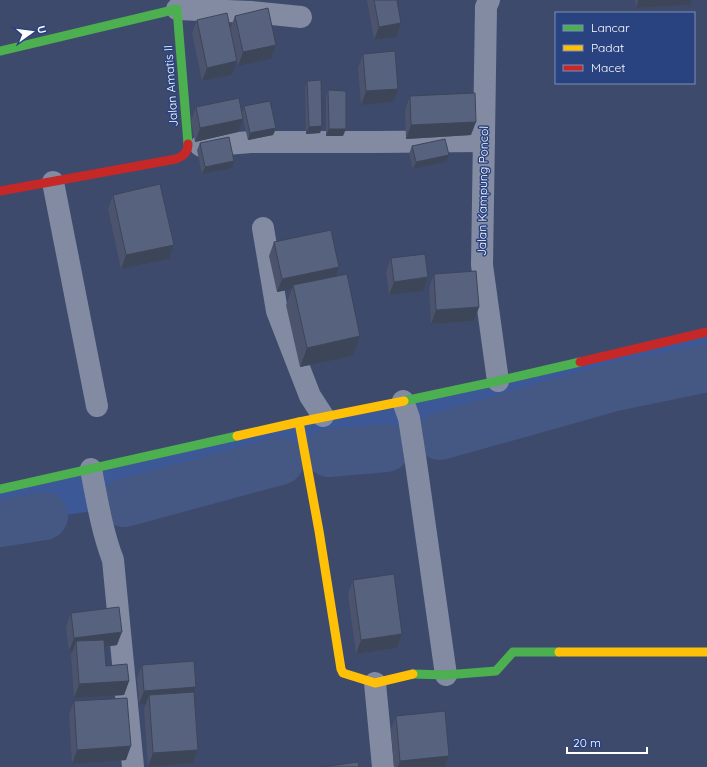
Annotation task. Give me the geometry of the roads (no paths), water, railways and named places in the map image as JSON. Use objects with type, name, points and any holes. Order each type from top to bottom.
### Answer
[{"type":"street","name":"Jalan Kampung Poncol","points":[[487,2],[482,265],[498,381]]},
{"type":"street","points":[[0,51],[177,9],[251,12],[301,17]]},
{"type":"street","name":"Jalan Amatis II","points":[[177,9],[188,147]]},
{"type":"street","points":[[0,191],[176,159],[184,155],[188,147],[251,142],[484,141]]},
{"type":"street","points":[[53,182],[97,406]]},
{"type":"street","points":[[263,228],[277,311],[310,396],[323,416]]},
{"type":"street","points":[[0,489],[323,416],[406,410],[498,381],[707,332]]},
{"type":"street","points":[[406,410],[416,463],[446,675]]},
{"type":"street","points":[[299,422],[341,669],[343,673],[375,683],[414,674],[446,675],[496,670],[513,652],[707,652]]},
{"type":"street","points":[[91,469],[108,545],[113,560],[134,767]]},
{"type":"street","points":[[375,683],[383,767]]},
{"type":"waterway","points":[[440,436],[615,387],[707,368]]},
{"type":"waterway","points":[[329,453],[386,448]]},
{"type":"waterway","points":[[124,503],[280,461]]},
{"type":"waterway","points":[[0,523],[44,516]]}]
